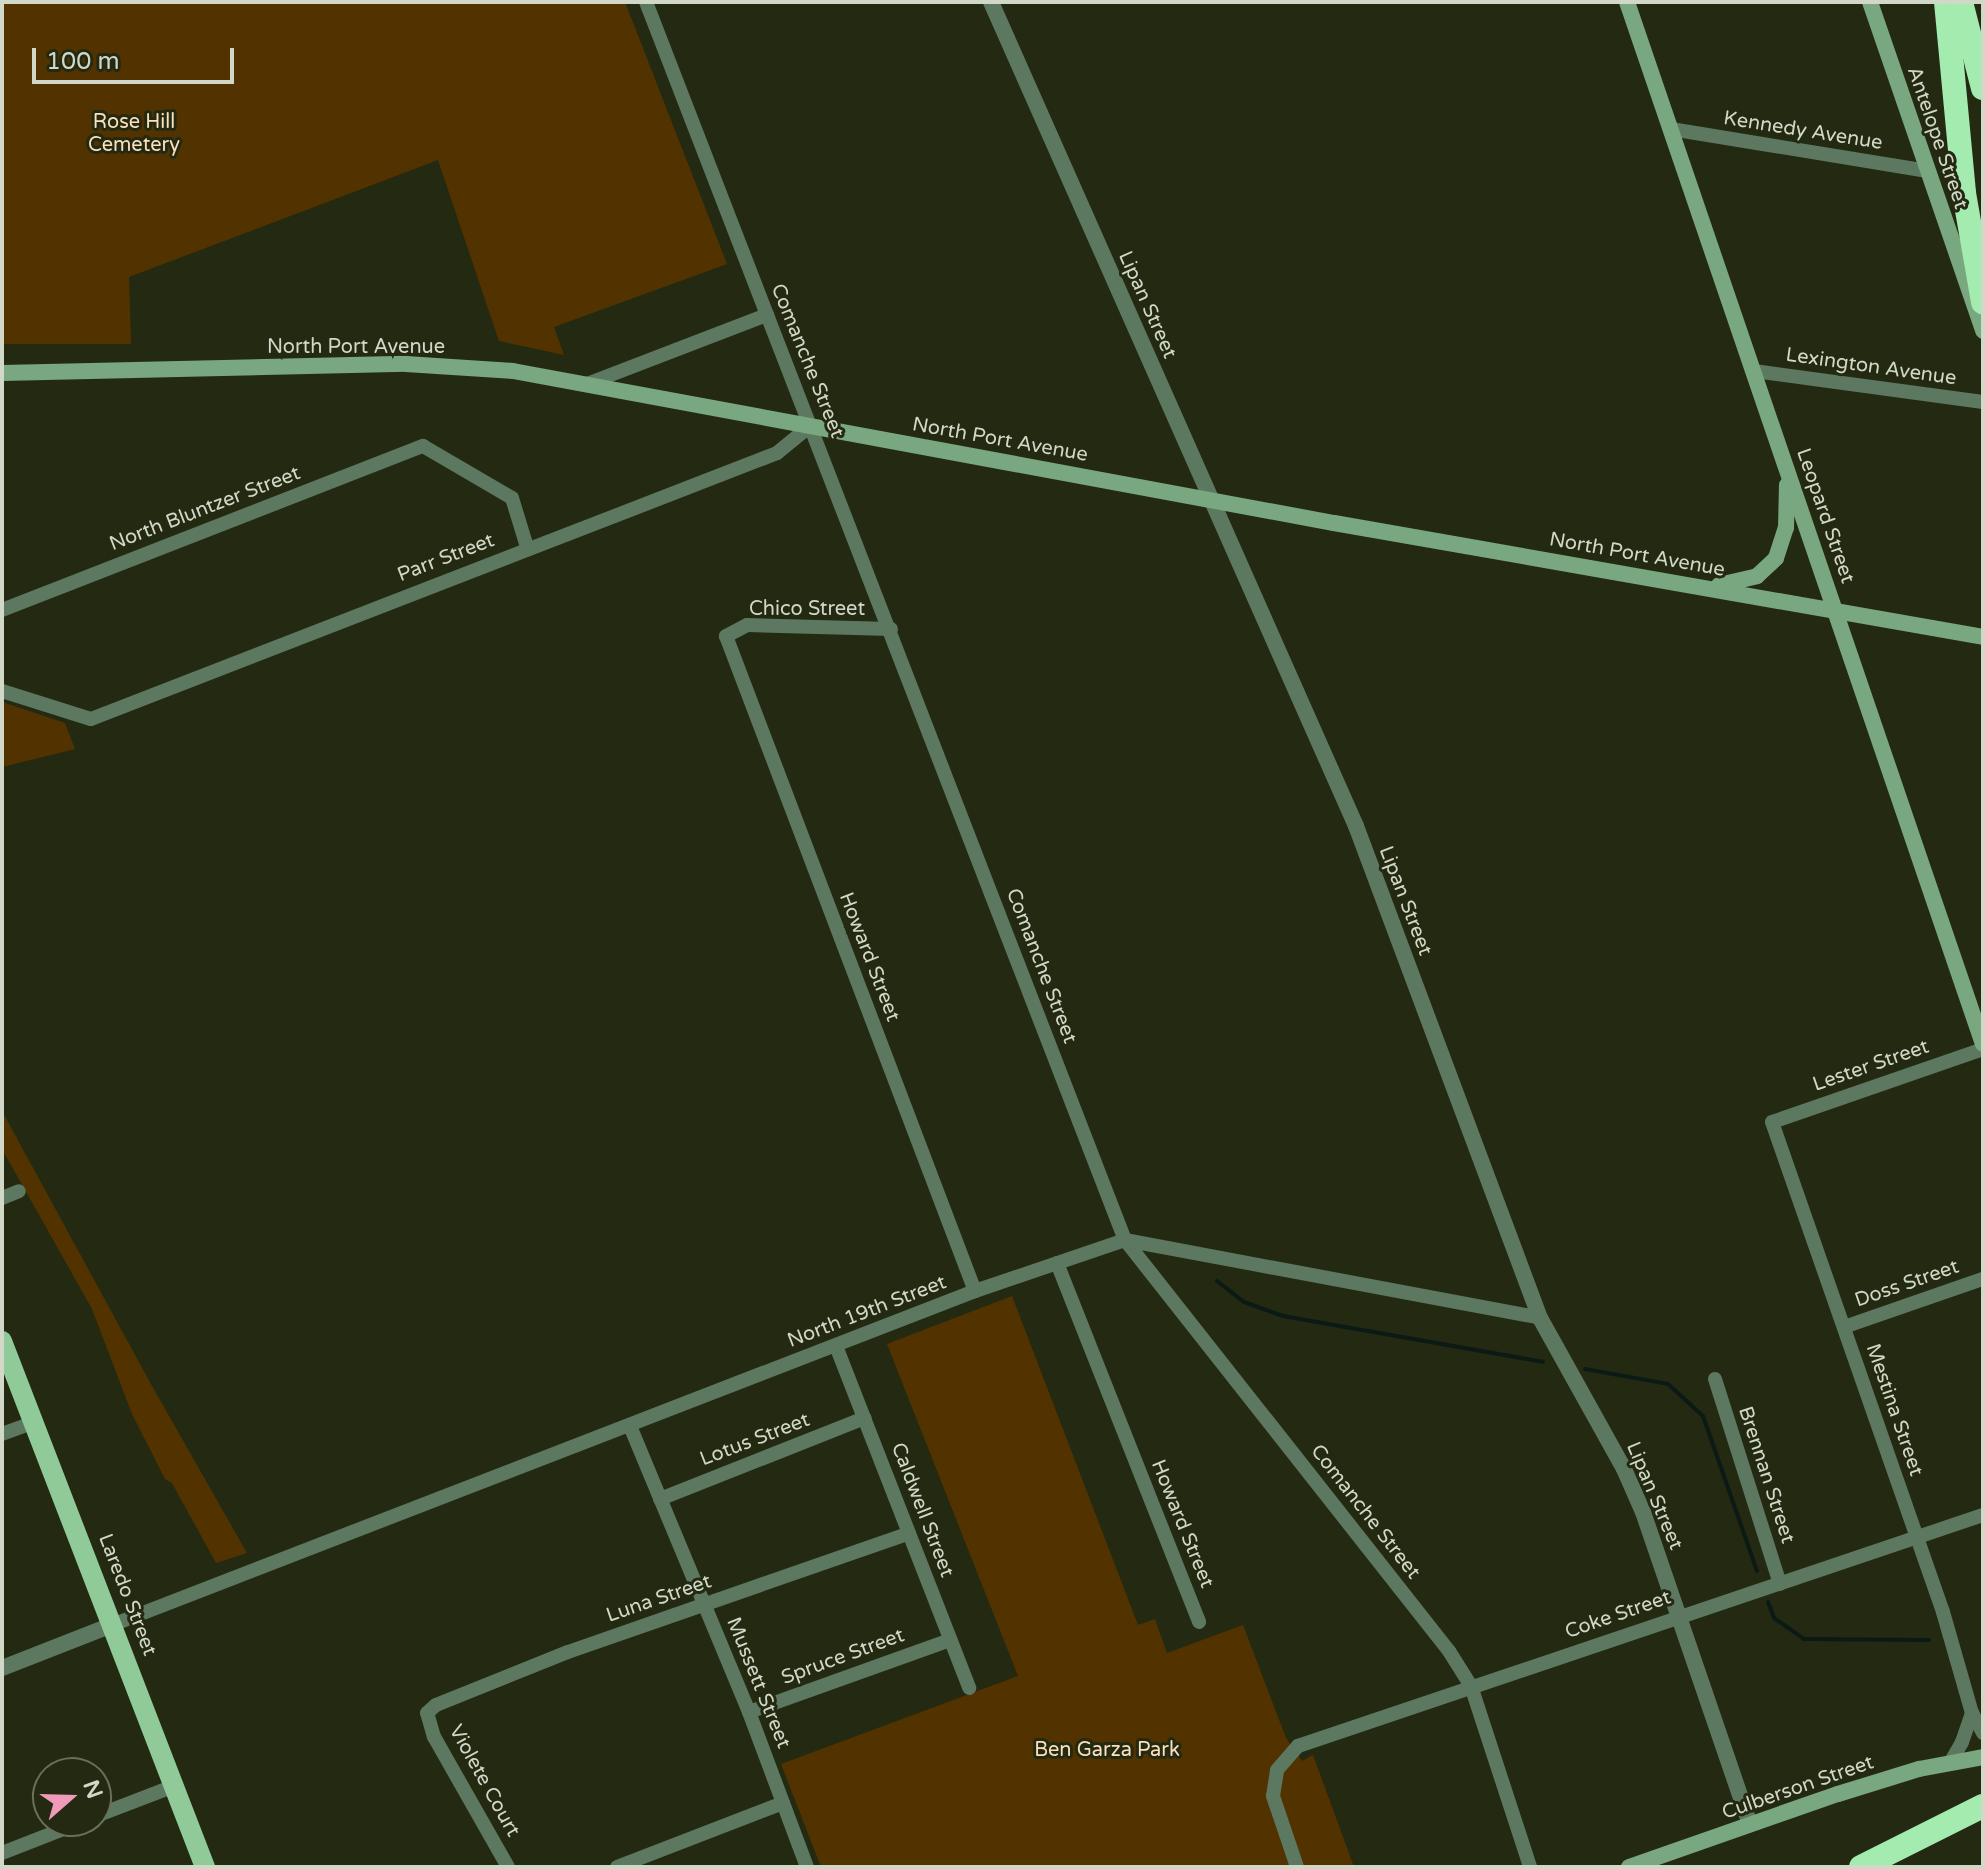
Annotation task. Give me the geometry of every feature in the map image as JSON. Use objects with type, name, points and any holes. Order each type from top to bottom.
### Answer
[{"type":"highway","points":[[1946,2],[1964,193],[1983,302]]},
{"type":"highway","points":[[1961,2],[1983,88]]},
{"type":"highway","points":[[1861,1867],[1983,1806]]},
{"type":"main road","name":"Leopard Street","points":[[1627,2],[1983,1046]]},
{"type":"main road","name":"Antelope Street","points":[[1870,2],[1983,331]]},
{"type":"main road","name":"North Port Avenue","points":[[2,373],[406,364],[513,371],[1983,637]]},
{"type":"main road","points":[[1687,584],[1740,582],[1757,576],[1776,558],[1786,528],[1789,497],[1773,425]]},
{"type":"main road","name":"Laredo Street","points":[[2,1341],[205,1867]]},
{"type":"main road","name":"Culberson Street","points":[[1629,1867],[1865,1786],[1983,1757]]},
{"type":"street","name":"Comanche Street","points":[[646,2],[1125,1240],[1449,1651],[1471,1686],[1530,1867]]},
{"type":"street","name":"Lipan Street","points":[[991,2],[1356,826],[1540,1318],[1624,1469],[1679,1615],[1750,1824]]},
{"type":"street","name":"Kennedy Avenue","points":[[1671,129],[1928,171]]},
{"type":"street","points":[[587,384],[767,315]]},
{"type":"street","name":"Lexington Avenue","points":[[1754,371],[1983,402]]},
{"type":"street","name":"Parr Street","points":[[2,691],[91,719],[527,547],[777,453],[810,426]]},
{"type":"street","name":"North Bluntzer Street","points":[[2,610],[423,446],[512,498],[527,547]]},
{"type":"street","name":"Chico Street","points":[[726,636],[747,625],[891,629]]},
{"type":"street","name":"Howard Street","points":[[726,636],[975,1291]]},
{"type":"street","name":"Lester Street","points":[[1772,1122],[1983,1046]]},
{"type":"street","name":"Mestina Street","points":[[1772,1122],[1943,1612],[1972,1713],[1983,1733]]},
{"type":"street","points":[[2,1198],[19,1191]]},
{"type":"street","name":"North 19th Street","points":[[112,1625],[975,1291],[1125,1240],[1540,1318]]},
{"type":"street","name":"Howard Street","points":[[1057,1263],[1199,1622]]},
{"type":"street","name":"Doss Street","points":[[1844,1327],[1983,1279]]},
{"type":"street","name":"Caldwell Street","points":[[836,1346],[969,1688]]},
{"type":"street","name":"Brennan Street","points":[[1715,1379],[1780,1584]]},
{"type":"street","name":"Lotus Street","points":[[660,1499],[865,1418]]},
{"type":"street","points":[[2,1434],[35,1422]]},
{"type":"street","name":"Mussett Street","points":[[630,1426],[749,1712],[807,1867]]},
{"type":"street","name":"Coke Street","points":[[1297,1867],[1273,1796],[1277,1770],[1298,1746],[1983,1515]]},
{"type":"street","name":"Luna Street","points":[[427,1713],[436,1705],[568,1652],[909,1533]]},
{"type":"street","points":[[2,1668],[112,1625]]},
{"type":"street","name":"Spruce Street","points":[[749,1712],[950,1640]]},
{"type":"street","name":"Violete Court","points":[[427,1713],[434,1737],[508,1867]]},
{"type":"street","points":[[1950,1763],[1962,1742],[1972,1713]]},
{"type":"street","points":[[112,1810],[174,1786]]},
{"type":"street","points":[[617,1867],[783,1803]]},
{"type":"street","points":[[2,1853],[43,1837]]},
{"type":"green space","name":"Rose Hill Cemetery","points":[[2,2],[625,2],[727,264],[554,327],[564,355],[499,341],[438,160],[129,277],[131,344],[2,344]]},
{"type":"green space","points":[[2,702],[65,723],[75,749],[2,767]]},
{"type":"green space","points":[[2,1111],[247,1553],[216,1563],[172,1483],[165,1479],[132,1414],[92,1309],[2,1149]]},
{"type":"green space","name":"Ben Garza Park","points":[[1012,1296],[1138,1625],[1155,1619],[1167,1653],[1243,1625],[1286,1738],[1302,1761],[1313,1755],[1354,1867],[821,1867],[781,1764],[1018,1676],[887,1344]]},
{"type":"waterway","points":[[1217,1281],[1244,1302],[1283,1316],[1543,1362]]},
{"type":"waterway","points":[[1585,1369],[1668,1384],[1703,1416],[1757,1571]]},
{"type":"waterway","points":[[1768,1602],[1774,1618],[1804,1639],[1929,1640]]}]
